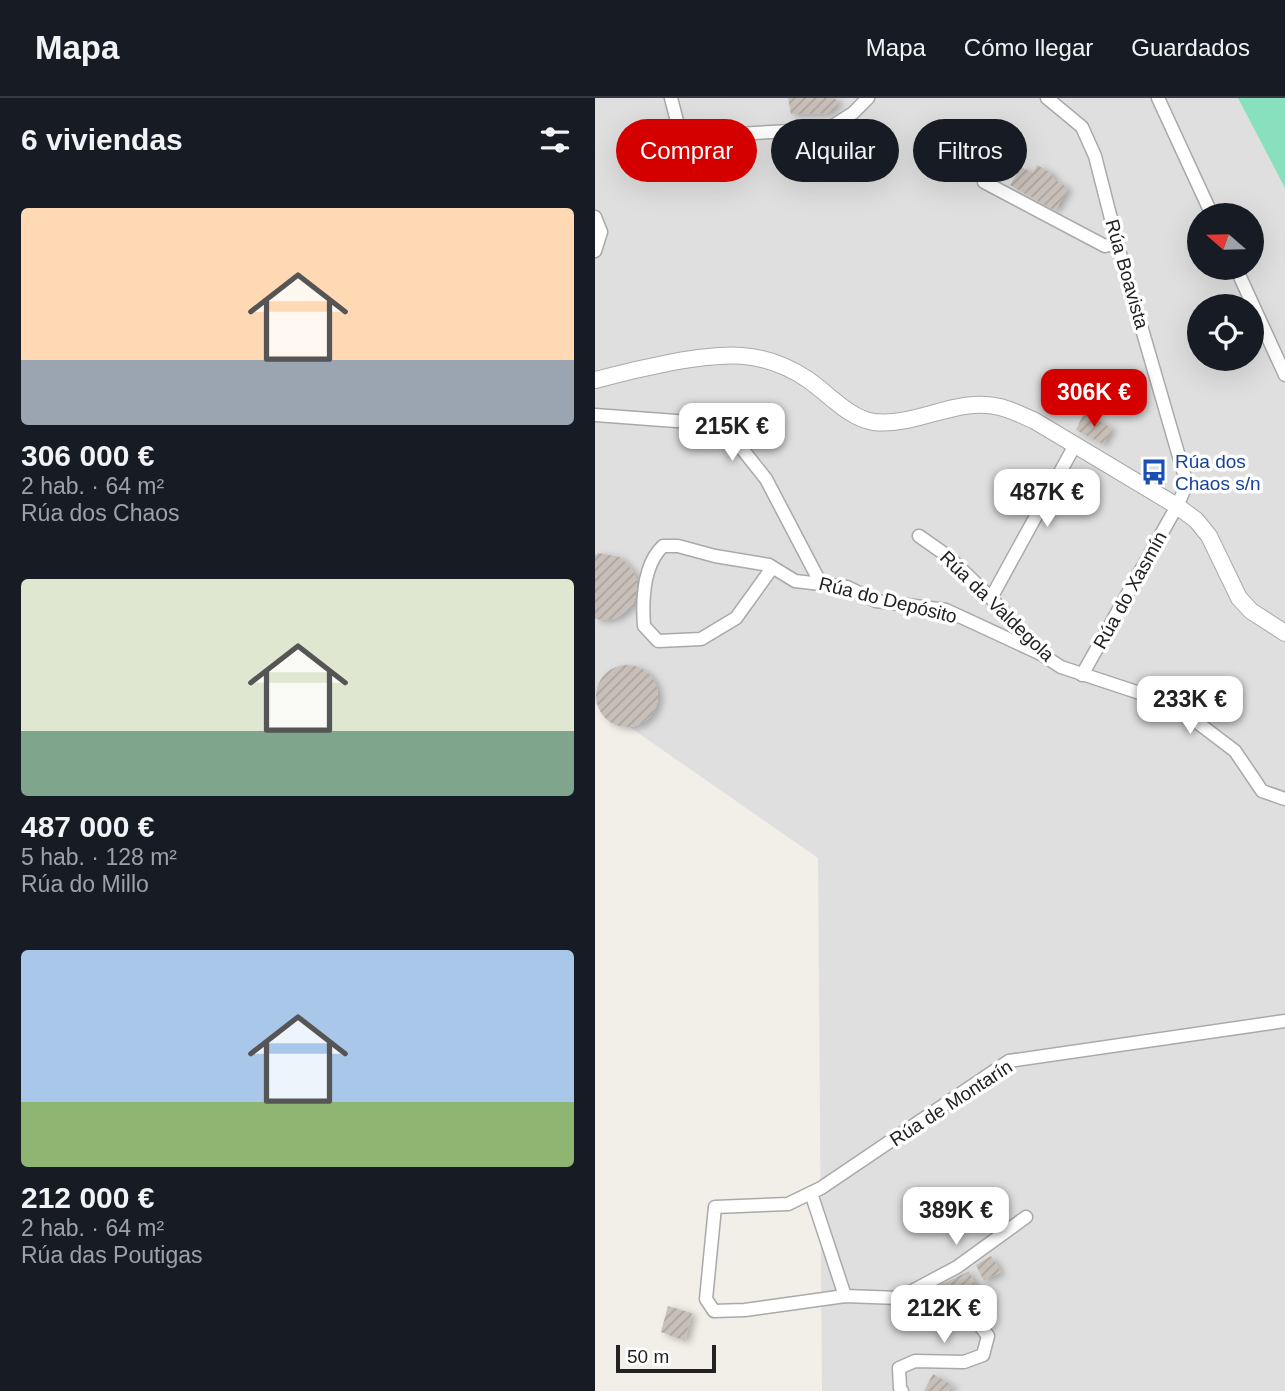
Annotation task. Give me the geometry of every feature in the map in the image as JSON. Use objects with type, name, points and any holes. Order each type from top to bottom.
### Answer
[{"type":"street","points":[[671,98],[678,125],[700,136],[828,129],[853,113],[868,98]]},
{"type":"street","name":"Rúa Boavista","points":[[1047,98],[1082,127],[1095,156],[1187,484],[1177,506]]},
{"type":"street","points":[[1158,98],[1206,203]]},
{"type":"street","points":[[984,182],[1105,246],[1118,243]]},
{"type":"street","points":[[595,217],[601,232],[595,251]]},
{"type":"street","points":[[1241,280],[1285,374]]},
{"type":"street","points":[[595,380],[630,370],[712,356],[740,355],[776,362],[808,380],[854,415],[871,422],[899,421],[970,406],[999,406],[1035,421],[1196,520],[1209,536],[1239,598],[1251,611],[1285,633]]},
{"type":"street","points":[[595,415],[703,423],[739,445],[766,479],[820,582]]},
{"type":"street","points":[[991,598],[1075,445]]},
{"type":"street","name":"Rúa do Xasmín","points":[[1082,675],[1177,506]]},
{"type":"street","name":"Rúa da Valdegola","points":[[919,536],[949,557],[991,598],[1041,654],[1061,667],[1082,675],[1173,704],[1235,751],[1262,791],[1285,799]]},
{"type":"street","name":"Rúa do Depósito","points":[[772,568],[736,618],[701,639],[658,641],[644,626],[642,599],[653,555],[663,545],[772,568],[795,580],[847,587],[876,601],[946,610],[1041,654]]},
{"type":"street","name":"Rúa de Montarín","points":[[845,1296],[745,1310],[714,1311],[706,1299],[715,1206],[788,1204],[811,1193],[1009,1061],[1285,1021]]},
{"type":"street","points":[[811,1193],[845,1296],[899,1298],[974,1318],[989,1336],[983,1355],[964,1362],[915,1361],[899,1368],[902,1391]]},
{"type":"street","points":[[899,1298],[957,1267],[1026,1216]]},
{"type":"shaded area","points":[[595,98],[1285,98],[1285,1391],[822,1391],[818,858],[595,703]]},
{"type":"green space","points":[[1238,98],[1285,98],[1285,188]]},
{"type":"building","points":[[788,98],[834,98],[839,102],[828,113],[791,114]]},
{"type":"building","points":[[1037,165],[1053,174],[1052,178],[1068,188],[1055,211],[1010,185],[1012,182],[1027,182],[1027,170],[1033,173]]},
{"type":"building","points":[[1084,413],[1112,428],[1103,444],[1076,430]]},
{"type":"building","points":[[599,553],[620,557],[634,572],[637,582],[633,604],[616,618],[604,620],[595,619],[595,555]]},
{"type":"building","points":[[627,665],[649,674],[658,696],[649,718],[627,727],[605,718],[596,696],[605,674]]},
{"type":"building","points":[[991,1256],[1001,1272],[984,1281],[976,1265]]},
{"type":"building","points":[[969,1271],[979,1293],[948,1306],[938,1286]]},
{"type":"building","points":[[668,1306],[692,1313],[685,1341],[661,1332]]},
{"type":"building","points":[[933,1374],[953,1386],[951,1391],[924,1391]]},
{"type":"place","name":"Rúa dos Chaos s/n","points":[[1154,472]]}]
